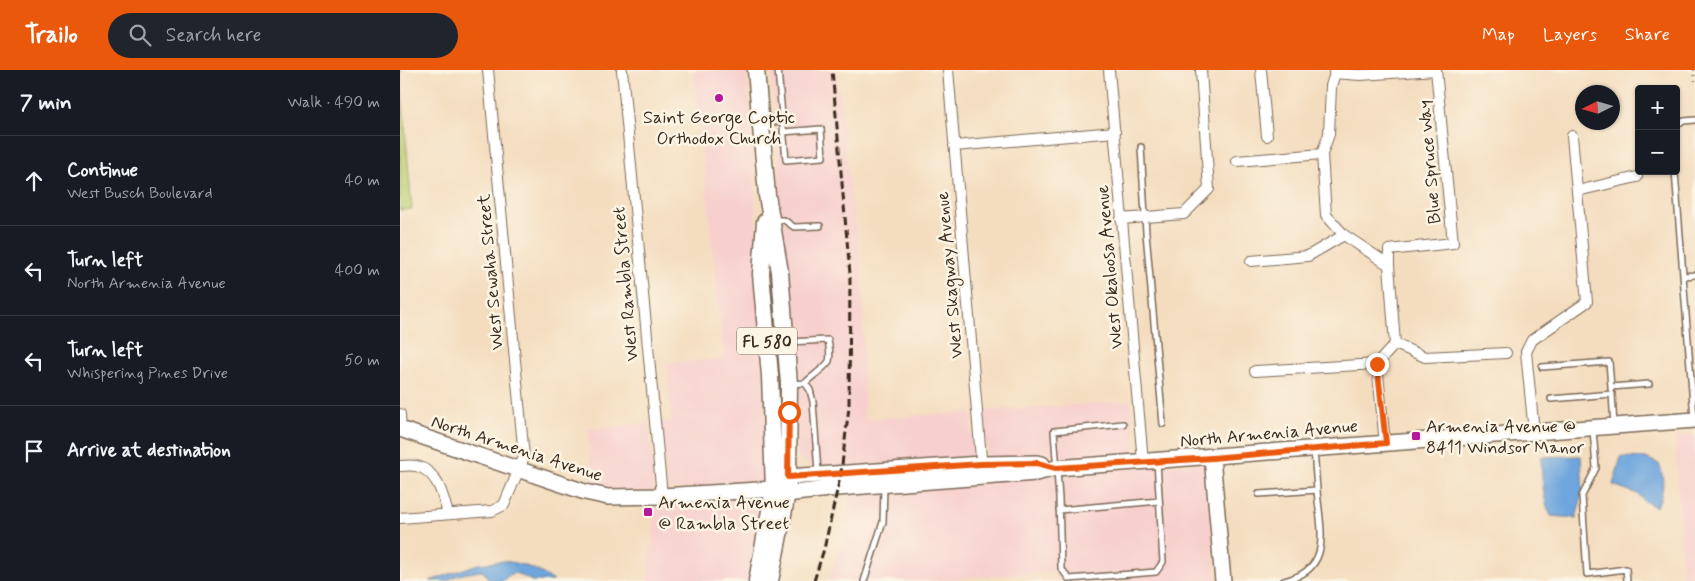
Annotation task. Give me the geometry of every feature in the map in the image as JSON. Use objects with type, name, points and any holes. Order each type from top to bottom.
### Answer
[{"type":"main road","name":"FL 580","points":[[756,70],[767,195],[780,272],[785,342],[797,384],[788,477]]},
{"type":"main road","name":"FL 580","points":[[757,581],[780,491],[762,274],[767,195]]},
{"type":"main road","name":"North Armenia Avenue","points":[[788,477],[982,471],[1036,473],[1056,468],[1212,458],[1694,420]]},
{"type":"main road","name":"North Armenia Avenue","points":[[401,430],[585,492],[608,497],[780,491],[884,484],[982,471]]},
{"type":"main road","points":[[1212,458],[1223,581]]},
{"type":"main road","points":[[770,581],[780,491],[788,477]]},
{"type":"street","name":"West Sewaha Street","points":[[400,518],[492,511],[504,505],[524,457],[488,70]]},
{"type":"street","name":"West Rambla Street","points":[[622,70],[662,496]]},
{"type":"street","name":"West Skagway Avenue","points":[[948,70],[982,471]]},
{"type":"street","name":"West Okaloosa Avenue","points":[[1109,70],[1121,219],[1150,461]]},
{"type":"street","points":[[1121,219],[1184,214],[1209,189],[1201,70]]},
{"type":"street","points":[[1261,70],[1266,136]]},
{"type":"street","name":"Blue Spruce Way","points":[[1335,71],[1360,75],[1436,70],[1453,243],[1389,250],[1389,265]]},
{"type":"street","points":[[1254,371],[1377,364],[1396,344],[1389,265],[1344,235],[1326,215],[1322,154],[1329,134],[1331,86],[1335,71]]},
{"type":"street","points":[[954,146],[1115,132]]},
{"type":"street","points":[[1534,432],[1526,352],[1532,340],[1588,302],[1572,136]]},
{"type":"street","points":[[1237,162],[1322,154]]},
{"type":"street","points":[[1577,191],[1637,177]]},
{"type":"street","points":[[1251,261],[1308,256],[1344,235]]},
{"type":"street","points":[[1396,344],[1424,357],[1506,353]]},
{"type":"street","points":[[1377,364],[1386,443]]},
{"type":"street","points":[[400,414],[401,430]]},
{"type":"street","points":[[400,466],[417,466],[432,475],[442,491],[448,514]]},
{"type":"lane","points":[[778,70],[782,121],[783,132],[786,160],[823,157],[821,129],[783,132]]},
{"type":"lane","points":[[1680,122],[1695,120]]},
{"type":"lane","points":[[761,123],[782,121]]},
{"type":"lane","points":[[1141,147],[1145,217],[1163,424]]},
{"type":"lane","points":[[1675,175],[1694,379],[1694,420]]},
{"type":"lane","points":[[772,220],[784,220],[794,228],[820,226]]},
{"type":"lane","points":[[1684,276],[1695,276]]},
{"type":"lane","points":[[785,342],[828,340],[830,360],[826,366],[797,384]]},
{"type":"lane","points":[[1542,367],[1609,362],[1614,426]]},
{"type":"lane","points":[[797,384],[810,390],[813,402],[818,475]]},
{"type":"lane","points":[[1611,386],[1649,384]]},
{"type":"lane","points":[[1551,399],[1612,394]]},
{"type":"lane","points":[[1123,424],[1054,431],[1061,568],[1069,579],[1156,572],[1164,562],[1159,501],[1150,461]]},
{"type":"lane","points":[[1588,581],[1582,496],[1596,468],[1593,427]]},
{"type":"lane","points":[[1284,581],[1302,574],[1316,562],[1321,544],[1314,449]]},
{"type":"lane","points":[[864,581],[883,522],[884,484]]},
{"type":"lane","points":[[1259,494],[1317,490]]},
{"type":"lane","points":[[1059,510],[1159,501]]},
{"type":"lane","points":[[1587,574],[1626,569],[1627,581]]},
{"type":"path","points":[[1694,70],[1695,82]]},
{"type":"shaded area","points":[[694,70],[746,70],[752,132],[764,377],[766,447],[764,484],[667,490],[660,422],[671,421],[667,363],[724,359]]},
{"type":"shaded area","points":[[771,70],[837,70],[846,158],[863,286],[864,419],[971,412],[975,459],[816,469],[797,456]]},
{"type":"shaded area","points":[[1131,401],[1136,457],[1057,463],[1037,458],[987,459],[983,411]]},
{"type":"shaded area","points":[[649,423],[655,491],[608,492],[592,488],[588,429]]},
{"type":"shaded area","points":[[1695,435],[1695,581],[1683,581],[1675,436]]},
{"type":"shaded area","points":[[1206,463],[1217,581],[1057,581],[1054,572],[921,581],[828,581],[848,525],[849,492],[1056,473]]},
{"type":"shaded area","points":[[763,494],[761,520],[751,581],[648,581],[656,501]]},
{"type":"green space","points":[[400,70],[412,209],[400,210]]},
{"type":"water","points":[[1581,456],[1583,493],[1576,518],[1551,516],[1544,495],[1541,457]]},
{"type":"water","points":[[1621,457],[1646,458],[1659,464],[1663,486],[1661,497],[1656,507],[1644,501],[1638,494],[1613,485]]},
{"type":"water","points":[[504,561],[530,568],[554,581],[532,581],[517,574],[511,574],[503,581],[490,581],[484,572],[480,571],[458,575],[447,581],[430,581],[478,564]]},
{"type":"railway","points":[[814,581],[824,549],[841,473],[849,407],[850,274],[832,70]]},
{"type":"place","name":"Saint George Coptic Orthodox Church","points":[[719,98]]},
{"type":"place","name":"Armenia Avenue @ 8411 Windsor Manor","points":[[1416,436]]},
{"type":"place","name":"Armenia Avenue @ Rambla Street","points":[[648,512]]},
{"type":"route","points":[[789,412],[788,477],[981,464],[1037,463],[1056,468],[1212,458],[1386,443],[1377,364]]}]
